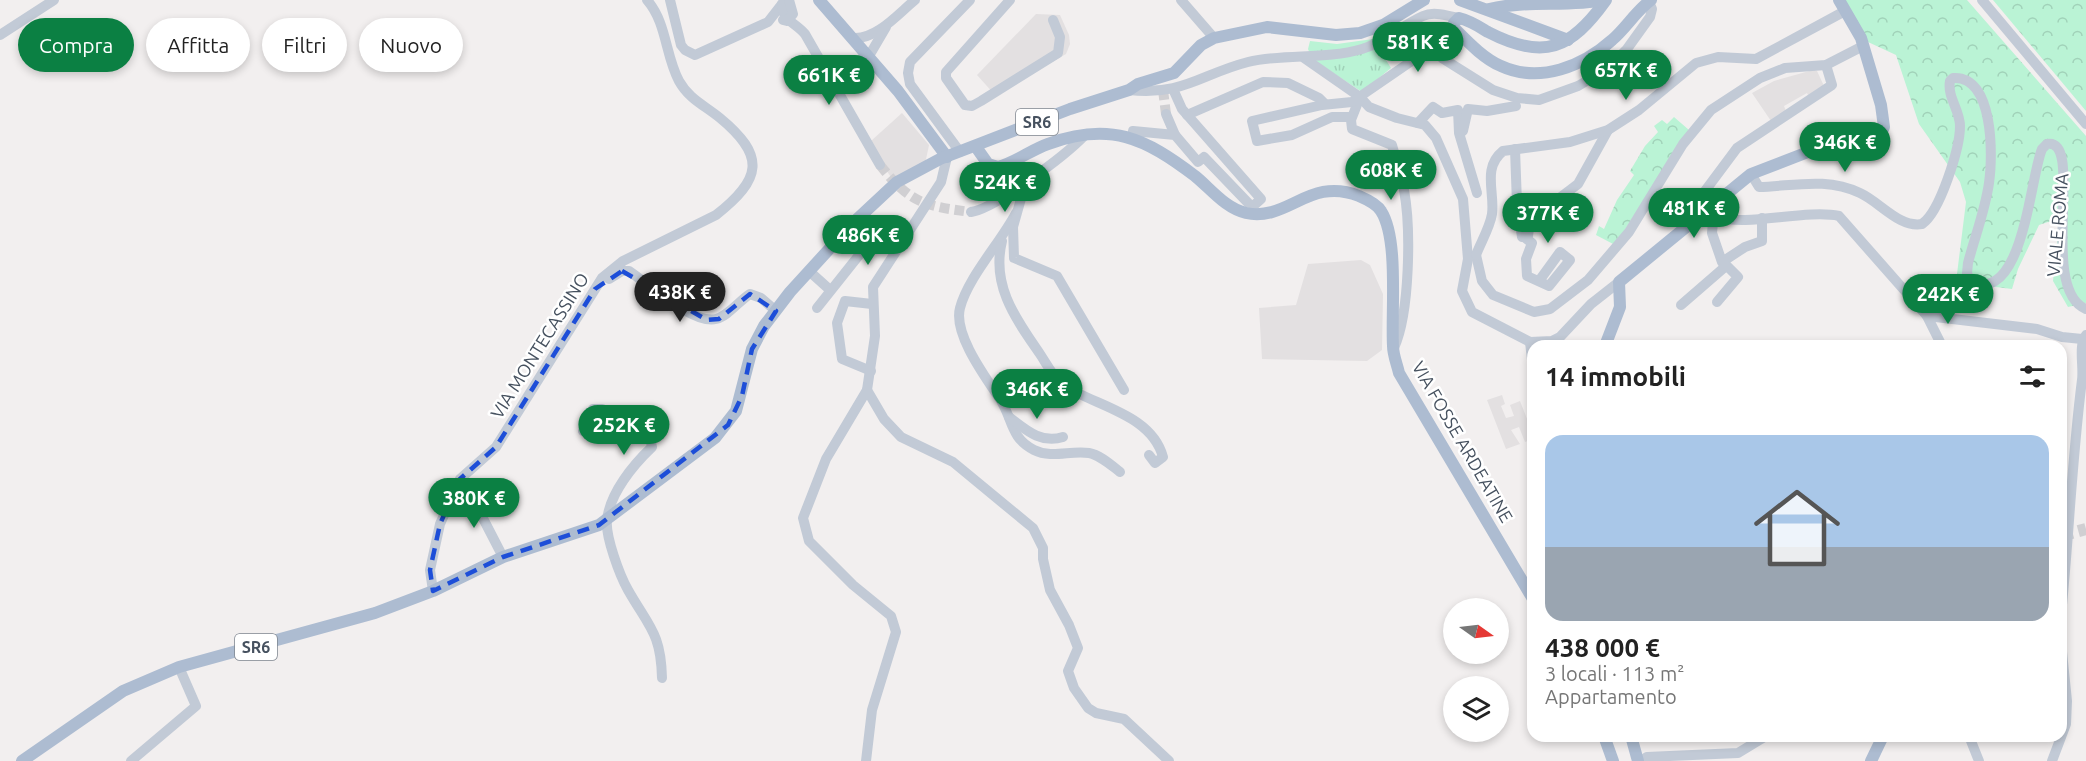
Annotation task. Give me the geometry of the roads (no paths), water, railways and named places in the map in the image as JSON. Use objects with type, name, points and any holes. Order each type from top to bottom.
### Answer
[{"type":"main road","points":[[503,557],[606,521],[715,438],[728,425],[742,396],[752,349],[776,311],[853,224],[897,182],[947,157],[869,56],[819,0]]},
{"type":"main road","points":[[1129,90],[1137,84],[1174,73],[1201,45],[1214,38],[1267,27],[1351,35],[1383,25],[1424,0]]},
{"type":"main road","points":[[1460,0],[1568,40]]},
{"type":"main road","points":[[1489,9],[1506,4],[1568,4],[1605,0]]},
{"type":"main road","points":[[1457,23],[1530,46],[1551,48],[1568,40],[1591,21],[1605,0]]},
{"type":"main road","points":[[1457,23],[1501,66],[1530,75],[1560,71],[1593,56],[1614,39],[1650,1]]},
{"type":"main road","points":[[1607,340],[1620,308],[1619,282],[1711,211],[1751,174],[1808,152],[1877,141],[1884,127],[1884,118],[1863,46],[1842,5]]},
{"type":"main road","name":"SR6","points":[[947,157],[1070,109],[1129,90]]},
{"type":"main road","name":"VIA FOSSE ARDEATINE","points":[[976,147],[988,164],[999,167],[1050,143],[1085,135],[1107,133],[1132,137],[1170,157],[1231,208],[1246,213],[1266,214],[1322,190],[1354,194],[1381,209],[1388,228],[1392,256],[1393,349],[1399,373],[1527,589]]},
{"type":"main road","name":"SR6","points":[[22,761],[123,691],[179,667],[375,613],[433,591],[503,557]]},
{"type":"main road","points":[[1605,742],[1607,761]]},
{"type":"main road","points":[[1606,742],[1613,761]]},
{"type":"main road","points":[[1633,742],[1640,761]]},
{"type":"main road","points":[[1871,761],[1880,742]]},
{"type":"street","points":[[0,35],[54,0]]},
{"type":"street","name":"VIA MONTECASSINO","points":[[433,591],[430,570],[440,524],[460,479],[496,447],[595,289],[616,265],[716,215],[735,197],[754,170],[753,157],[745,143],[720,118],[690,97],[678,79],[657,12],[647,0]]},
{"type":"street","points":[[670,0],[681,45],[695,55],[768,22],[787,21],[797,25],[805,34],[880,165]]},
{"type":"street","points":[[854,38],[867,37],[915,0]]},
{"type":"street","points":[[960,152],[910,84],[908,73],[910,62],[970,0]]},
{"type":"street","points":[[1010,0],[946,72],[946,78],[965,105],[972,106],[981,101],[1058,53],[1060,37],[1053,20]]},
{"type":"street","points":[[1181,0],[1214,38]]},
{"type":"street","points":[[1982,0],[2086,124]]},
{"type":"street","points":[[768,22],[785,1]]},
{"type":"street","points":[[785,1],[782,12],[787,21]]},
{"type":"street","points":[[1440,46],[1442,58],[1493,90],[1517,98],[1539,100],[1578,86],[1618,59],[1650,17],[1653,9],[1650,1]]},
{"type":"street","points":[[1527,340],[1469,308],[1462,291],[1472,257],[1492,214],[1490,186],[1492,165],[1503,151],[1557,143],[1608,130],[1639,110],[1695,63],[1718,57],[1756,59],[1842,5]]},
{"type":"street","name":"SR6","points":[[1129,90],[1181,88],[1247,62],[1278,57],[1304,58],[1361,49],[1389,38],[1423,16],[1442,14],[1457,23]]},
{"type":"street","points":[[869,56],[889,22]]},
{"type":"street","points":[[1352,117],[1329,118],[1292,135],[1257,141],[1252,121],[1325,104],[1352,102],[1419,56],[1440,46],[1457,23]]},
{"type":"street","points":[[1304,58],[1360,97],[1369,107],[1425,124],[1436,138],[1459,185],[1472,257],[1482,281],[1493,295],[1534,312],[1550,309],[1588,280],[1629,232],[1683,144],[1711,110],[1760,78],[1785,68],[1826,65],[1863,46]]},
{"type":"street","points":[[1717,302],[1738,277],[1724,264],[1712,233],[1711,211],[1702,195],[1722,165],[1737,148],[1832,85],[1826,65]]},
{"type":"street","name":"VIALE ROMA","points":[[1751,174],[1755,185],[1759,187],[1798,182],[1834,184],[1861,193],[1906,222],[1922,224],[1933,213],[1939,202],[1959,137],[1959,115],[1949,86],[1953,78],[1966,80],[1978,89],[1984,102],[1990,144],[1989,180],[1967,273],[1970,281],[1982,285],[1990,284],[2011,263],[2023,232],[2042,149],[2047,144],[2053,144],[2071,150]]},
{"type":"street","points":[[1187,115],[1263,82],[1288,83],[1325,104]]},
{"type":"street","points":[[1166,114],[1175,135],[1198,162],[1204,157],[1251,207],[1261,199],[1187,115],[1173,89]]},
{"type":"street","points":[[1360,97],[1352,117],[1352,129],[1392,145],[1404,188],[1407,226],[1406,277],[1400,330],[1393,349]]},
{"type":"street","points":[[1418,123],[1433,106],[1442,113],[1458,110],[1461,137],[1477,193]]},
{"type":"street","points":[[1461,137],[1468,109],[1487,111],[1516,106]]},
{"type":"street","points":[[1517,204],[1549,206],[1578,184],[1608,130]]},
{"type":"street","points":[[1132,137],[1133,131],[1175,135]]},
{"type":"street","points":[[970,212],[990,206],[1085,135]]},
{"type":"street","points":[[1515,149],[1517,204],[1522,237],[1532,243],[1526,259],[1525,274],[1539,281]]},
{"type":"street","points":[[866,761],[872,710],[896,632],[891,616],[853,585],[809,541],[804,518],[826,459],[867,390],[875,336],[873,287],[906,241],[941,182],[947,157]]},
{"type":"street","points":[[1026,181],[1016,213],[1014,258],[1057,276],[1124,390]]},
{"type":"street","points":[[1524,237],[1528,236],[1530,220],[1539,206]]},
{"type":"street","points":[[1711,211],[1722,218],[1762,218],[1826,213],[1839,216],[1927,316],[1939,340]]},
{"type":"street","points":[[1016,213],[959,309],[960,325],[968,344],[1009,417],[1013,432],[1033,450],[1055,455],[1089,453],[1120,472]]},
{"type":"street","points":[[1681,305],[1745,247],[1762,241],[1762,218]]},
{"type":"street","points":[[817,308],[829,289],[860,254],[867,239],[853,224]]},
{"type":"street","points":[[1007,226],[1001,243],[1000,282],[1007,304],[1015,317],[1058,381],[1081,396],[1127,416],[1153,438],[1161,449],[1163,457],[1155,463],[1149,455]]},
{"type":"street","name":"VIALE ROMA","points":[[2074,247],[2069,273],[2070,289],[2078,306],[2086,309]]},
{"type":"street","points":[[595,289],[600,288],[614,274],[629,271],[681,307],[707,320],[719,319],[750,294],[761,298],[776,311]]},
{"type":"street","points":[[810,271],[829,289]]},
{"type":"street","points":[[1552,340],[1560,337],[1591,303],[1619,282]]},
{"type":"street","points":[[871,371],[842,359],[837,323],[844,302],[872,304]]},
{"type":"street","points":[[1927,316],[2037,329],[2062,337],[2084,337],[2084,369],[2067,465]]},
{"type":"street","points":[[867,390],[884,419],[901,437],[953,462],[1033,528],[1043,548],[1043,559],[1050,590],[1069,625],[1078,648],[1068,671],[1074,688],[1088,708],[1096,713],[1124,719],[1169,761]]},
{"type":"street","points":[[583,431],[593,409],[602,409],[649,433],[652,440],[652,447],[633,467],[613,499],[606,521],[609,539],[627,588],[656,634],[662,678]]},
{"type":"street","points":[[1009,417],[1037,436],[1047,439],[1063,437]]},
{"type":"street","points":[[455,490],[473,500],[503,557]]},
{"type":"street","points":[[2067,493],[2069,537],[2067,556]]},
{"type":"street","points":[[131,761],[196,706],[179,667]]},
{"type":"street","points":[[1640,761],[1647,758],[1738,753],[1756,742]]},
{"type":"street","points":[[1971,742],[1979,761]]},
{"type":"street","points":[[2052,761],[2059,742]]},
{"type":"tunnel","points":[[1163,90],[1166,114]]},
{"type":"tunnel","points":[[880,165],[900,188],[919,200],[929,205],[971,212]]},
{"type":"tunnel","points":[[2067,534],[2086,529]]}]
